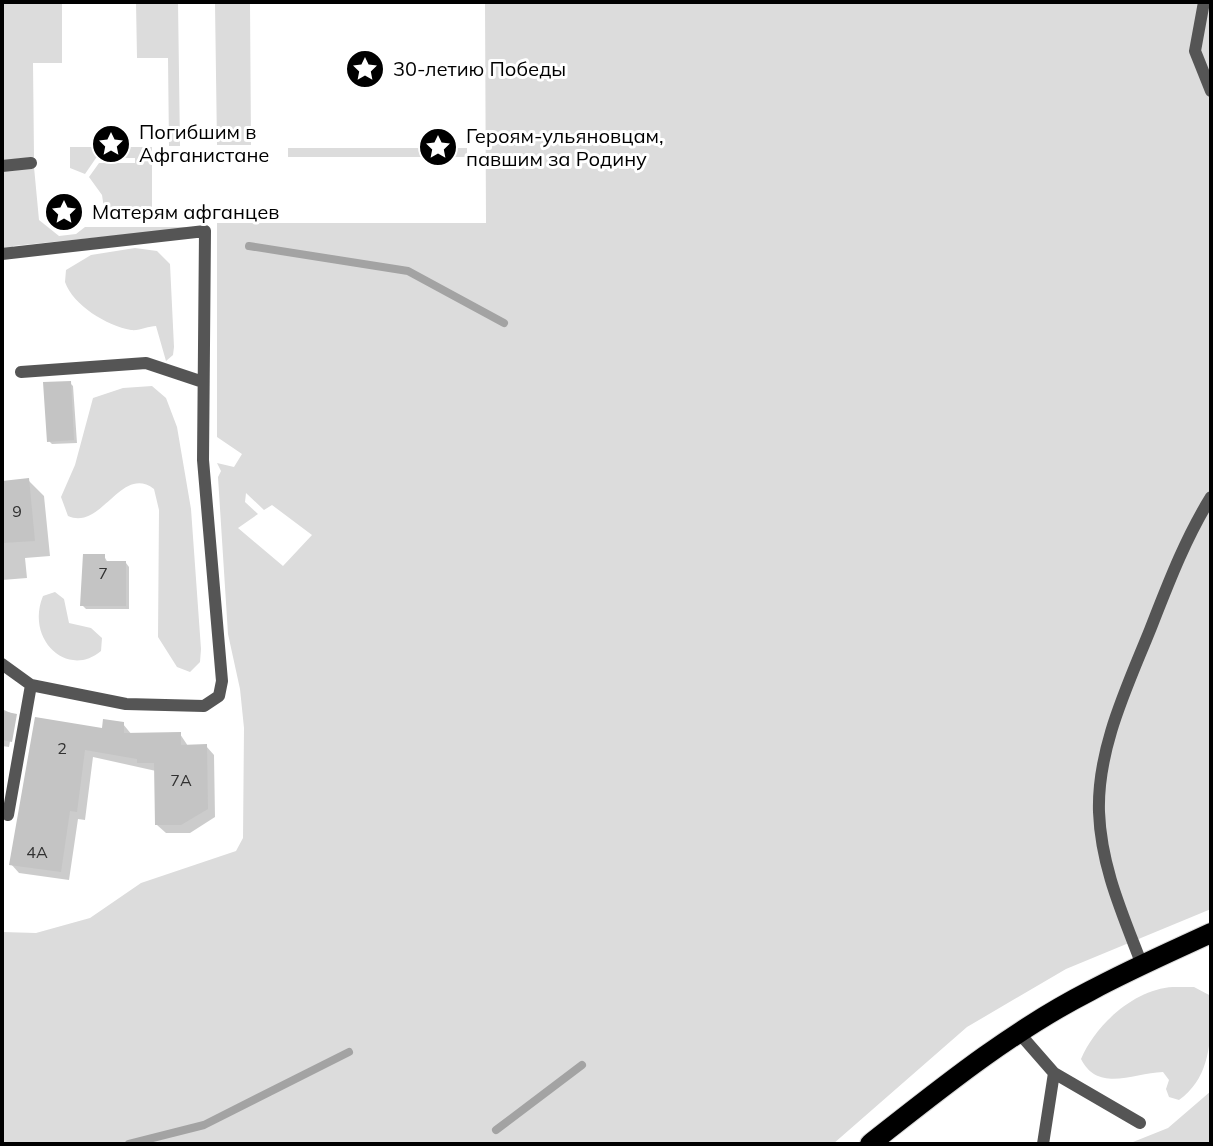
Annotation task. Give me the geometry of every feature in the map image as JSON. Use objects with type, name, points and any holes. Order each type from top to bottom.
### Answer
[{"type":"main road","points":[[870,1144],[964,1070],[1019,1033],[1088,992],[1211,933]]},
{"type":"lane","points":[[1204,2],[1195,51],[1211,91]]},
{"type":"lane","points":[[2,166],[31,163]]},
{"type":"lane","points":[[2,254],[205,231],[203,460],[222,681],[219,696],[204,706],[126,704],[31,685],[2,664]]},
{"type":"lane","points":[[21,372],[146,363],[203,382]]},
{"type":"lane","points":[[1142,965],[1107,875],[1099,812],[1102,763],[1126,689],[1189,532],[1211,497]]},
{"type":"lane","points":[[8,815],[31,685]]},
{"type":"lane","points":[[1019,1033],[1054,1073],[1140,1123]]},
{"type":"lane","points":[[1043,1144],[1054,1073]]},
{"type":"shaded area","points":[[2,2],[62,4],[62,63],[33,63],[34,157],[2,161]]},
{"type":"shaded area","points":[[136,2],[178,2],[180,146],[169,146],[168,58],[137,58]]},
{"type":"shaded area","points":[[485,2],[1211,2],[1211,909],[1066,969],[967,1027],[833,1144],[2,1144],[2,932],[36,933],[90,918],[141,883],[236,851],[243,838],[244,728],[240,689],[228,634],[218,477],[221,471],[217,463],[234,467],[242,454],[217,437],[217,223],[486,223]],"holes":[[[246,493],[264,510],[272,505],[312,535],[283,566],[238,528],[258,514],[245,502]]]},
{"type":"shaded area","points":[[250,3],[251,145],[217,145],[215,4]]},
{"type":"shaded area","points":[[70,147],[152,147],[152,214],[105,215],[102,195],[89,177],[99,163],[135,163],[135,158],[96,158],[85,174],[70,168]]},
{"type":"shaded area","points":[[288,148],[467,148],[467,157],[288,157]]},
{"type":"shaded area","points":[[34,167],[39,220],[59,236],[76,234],[85,227],[200,227],[13,246],[10,256],[2,261],[2,171]]},
{"type":"shaded area","points":[[135,248],[157,251],[170,264],[174,347],[173,355],[166,361],[156,326],[131,330],[112,324],[75,299],[65,282],[66,270],[91,255]]},
{"type":"shaded area","points":[[152,386],[166,398],[177,427],[191,509],[201,649],[200,662],[190,672],[177,667],[158,637],[159,510],[154,489],[142,484],[131,485],[91,515],[80,518],[68,516],[61,497],[75,465],[93,398],[123,388]]},
{"type":"shaded area","points":[[55,592],[64,599],[69,623],[91,628],[102,638],[101,651],[88,658],[63,658],[45,640],[39,612],[43,596]]},
{"type":"shaded area","points":[[1194,987],[1211,996],[1208,1053],[1204,1067],[1190,1090],[1179,1100],[1169,1097],[1166,1089],[1169,1080],[1163,1072],[1118,1079],[1097,1076],[1088,1069],[1081,1059],[1107,1021],[1131,1001],[1159,989]]},
{"type":"shaded area","points":[[1211,1091],[1211,1144],[1128,1144],[1168,1128]]},
{"type":"building","points":[[71,381],[74,440],[47,442],[43,382]]},
{"type":"building","points":[[29,478],[35,541],[2,543],[2,481]]},
{"type":"building","points":[[83,554],[105,554],[105,561],[126,561],[126,606],[80,606]]},
{"type":"building","points":[[2,711],[17,714],[12,742],[2,740]]},
{"type":"building","points":[[35,717],[102,728],[103,719],[124,722],[124,733],[181,732],[181,745],[207,744],[208,809],[181,825],[155,825],[154,763],[137,763],[137,759],[85,750],[77,812],[70,811],[61,872],[9,865]]},
{"type":"waterway","points":[[249,246],[408,271],[504,323]]},
{"type":"waterway","points":[[129,1144],[204,1125],[349,1052]]},
{"type":"waterway","points":[[496,1130],[582,1065]]},
{"type":"place","name":"30-летию Победы","points":[[365,69]]},
{"type":"place","name":"Погибшим в Афганистане","points":[[111,144]]},
{"type":"place","name":"Героям-ульяновцам, павшим за Родину","points":[[438,147]]},
{"type":"place","name":"Матерям афганцев","points":[[64,212]]}]
